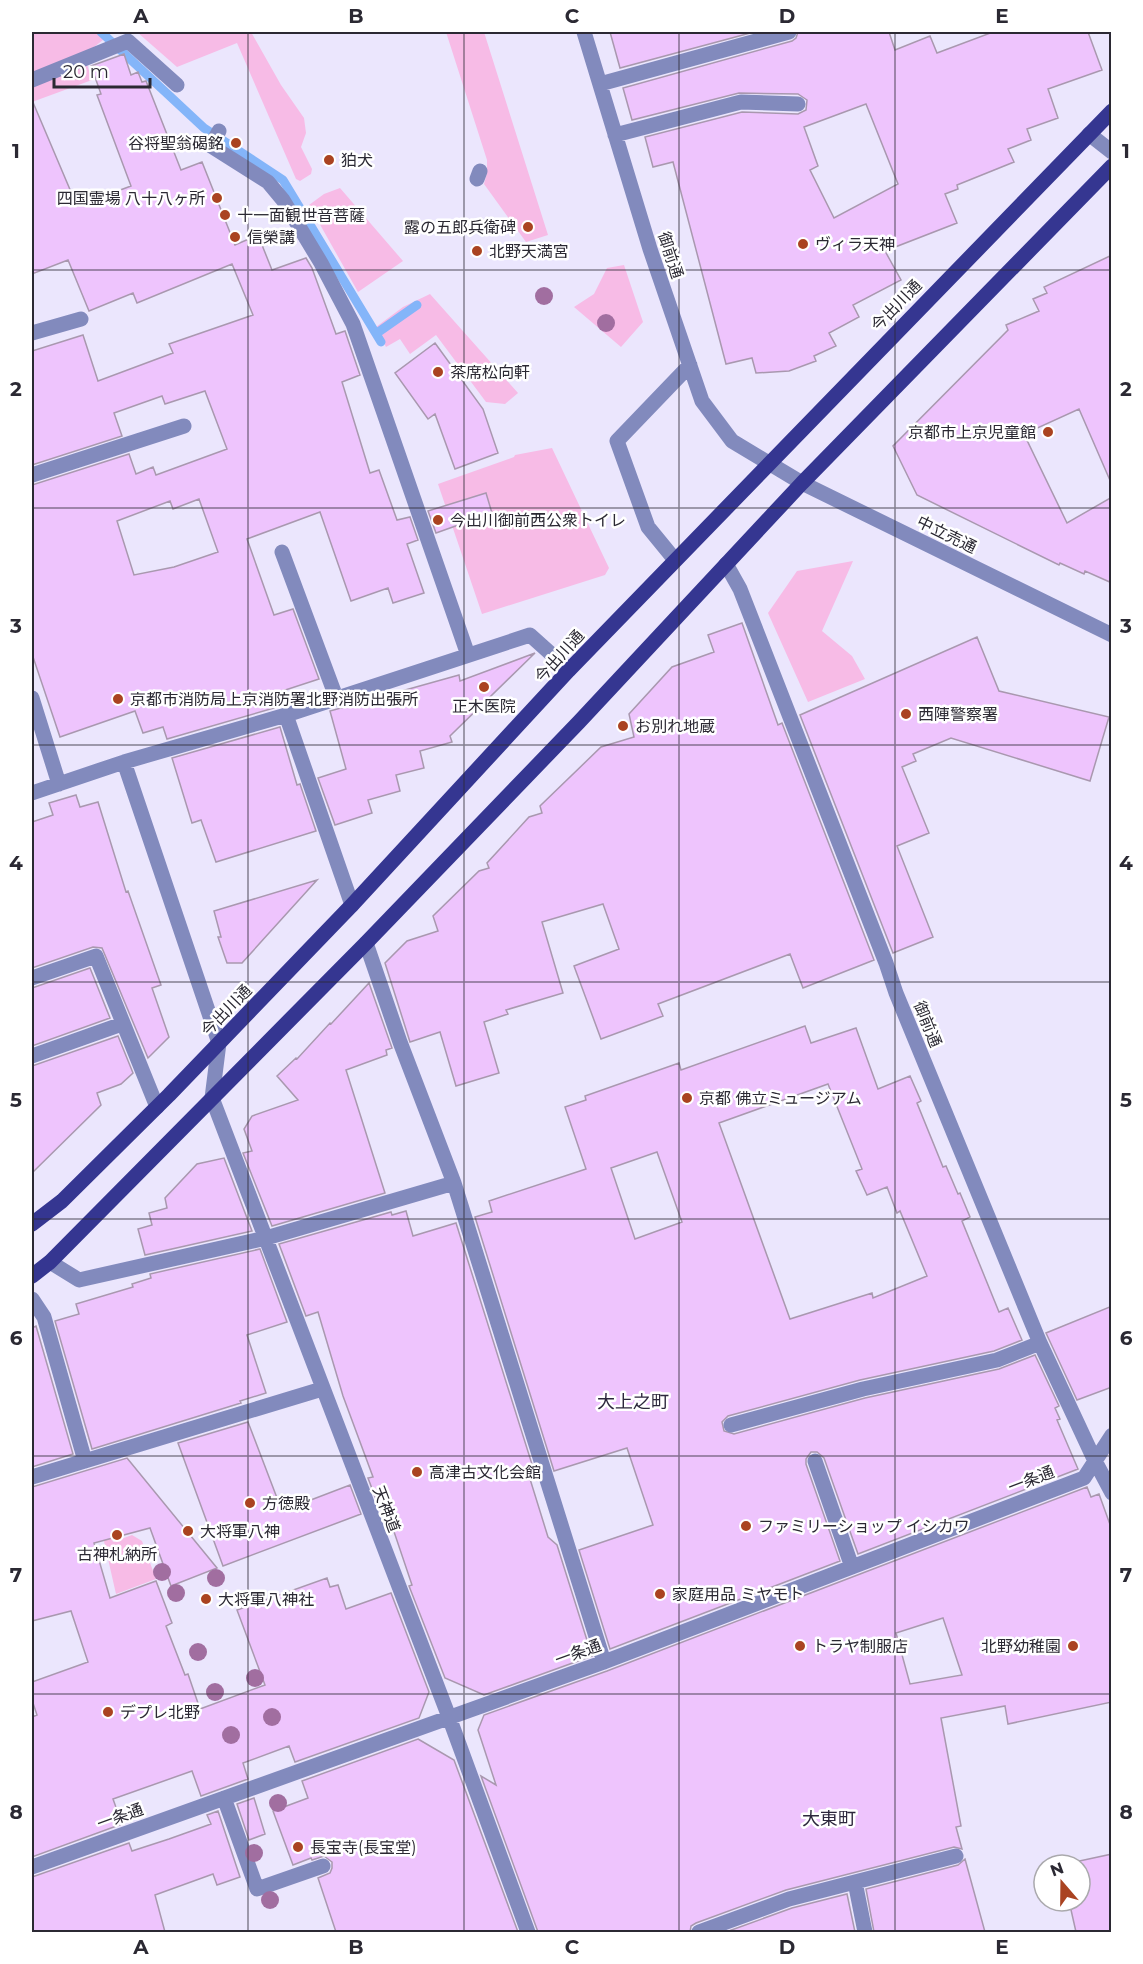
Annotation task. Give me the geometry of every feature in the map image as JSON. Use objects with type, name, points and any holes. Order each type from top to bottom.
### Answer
[{"type":"main road","name":"今出川通","points":[[32,1224],[62,1201],[157,1107],[352,905],[569,670],[1112,111]]},
{"type":"main road","points":[[32,1276],[50,1262],[366,943],[579,722],[802,483],[1112,166]]},
{"type":"street","name":"御前通","points":[[584,32],[650,249],[702,401],[732,441],[767,464]]},
{"type":"street","points":[[600,84],[789,32]]},
{"type":"street","points":[[32,80],[128,41],[177,85]]},
{"type":"street","points":[[615,135],[741,102],[798,104]]},
{"type":"street","points":[[219,131],[211,146],[268,182],[283,200],[354,324],[468,656]]},
{"type":"street","points":[[1089,134],[1112,152]]},
{"type":"street","points":[[32,333],[81,319]]},
{"type":"street","points":[[675,560],[648,527],[617,441],[690,365]]},
{"type":"street","points":[[32,475],[184,426]]},
{"type":"street","name":"中立売通","points":[[767,464],[1112,636]]},
{"type":"street","points":[[282,552],[336,697]]},
{"type":"street","name":"御前通","points":[[726,564],[744,600],[896,993],[1040,1343],[1112,1493]]},
{"type":"street","points":[[32,793],[124,762],[286,715],[530,635],[569,670]]},
{"type":"street","points":[[32,698],[59,784]]},
{"type":"street","points":[[286,715],[352,905]]},
{"type":"street","points":[[124,762],[219,1043],[212,1098]]},
{"type":"street","points":[[366,943],[400,1042],[454,1183],[604,1662]]},
{"type":"street","points":[[32,978],[96,956],[157,1107]]},
{"type":"street","points":[[32,1056],[122,1024]]},
{"type":"street","name":"天神道","points":[[212,1098],[449,1718],[528,1932]]},
{"type":"street","points":[[50,1262],[79,1280],[266,1238],[454,1183]]},
{"type":"street","points":[[32,1299],[44,1317],[85,1461]]},
{"type":"street","points":[[731,1425],[863,1389],[997,1360],[1040,1343]]},
{"type":"street","points":[[32,1478],[322,1389]]},
{"type":"street","name":"一条通","points":[[32,1867],[604,1662],[1083,1478],[1112,1435]]},
{"type":"street","points":[[814,1461],[852,1567]]},
{"type":"street","points":[[224,1798],[257,1889],[323,1866]]},
{"type":"street","points":[[699,1932],[789,1899],[956,1856]]},
{"type":"street","points":[[855,1882],[865,1932]]},
{"type":"shaded area","points":[[32,32],[113,32],[84,55],[92,80],[32,102]]},
{"type":"shaded area","points":[[137,32],[251,32],[281,85],[304,118],[306,133],[301,147],[312,169],[311,174],[300,181],[296,179],[237,43],[177,67]]},
{"type":"shaded area","points":[[446,32],[484,32],[548,235],[526,242],[484,184],[487,160]]},
{"type":"shaded area","points":[[340,188],[403,261],[358,292],[309,205],[324,194]]},
{"type":"shaded area","points":[[624,265],[643,322],[621,347],[574,307],[594,294],[607,268]]},
{"type":"shaded area","points":[[430,294],[518,393],[505,404],[486,402],[436,335],[410,354],[400,339],[386,347],[376,327],[403,307]]},
{"type":"shaded area","points":[[552,448],[609,568],[605,575],[482,614],[438,484],[515,455]]},
{"type":"shaded area","points":[[853,561],[822,631],[852,656],[865,679],[808,702],[768,613],[797,571]]},
{"type":"shaded area","points":[[96,1506],[113,1542],[132,1535],[142,1541],[156,1579],[116,1594]]},
{"type":"building","points":[[610,32],[754,32],[620,68]]},
{"type":"building","points":[[798,32],[889,32],[895,50],[930,36],[937,53],[993,32],[1088,32],[1102,70],[1048,89],[1058,118],[1027,129],[1031,140],[1008,149],[1014,162],[957,185],[958,189],[945,194],[957,223],[885,251],[901,280],[853,305],[859,317],[829,333],[836,346],[814,356],[816,361],[789,371],[756,373],[752,358],[726,364],[673,162],[653,167],[645,137],[742,112],[798,114],[806,110],[807,100],[798,94],[739,93],[632,120],[623,88],[796,38]],"holes":[[[866,104],[898,184],[834,218],[810,170],[818,166],[804,127]]]},
{"type":"building","points":[[124,54],[131,75],[138,72],[142,82],[146,81],[181,170],[202,162],[235,245],[258,235],[272,270],[306,258],[312,268],[336,334],[345,331],[360,375],[342,382],[370,473],[379,470],[397,520],[410,517],[418,540],[407,544],[424,593],[393,603],[388,588],[351,601],[320,512],[247,539],[274,615],[293,609],[319,679],[270,695],[274,708],[167,739],[163,727],[143,733],[135,711],[60,737],[32,654],[32,485],[129,454],[136,474],[153,467],[156,475],[227,449],[205,391],[165,404],[162,396],[114,413],[122,436],[32,465],[32,351],[83,335],[98,381],[173,353],[169,344],[253,315],[232,264],[137,303],[133,293],[89,311],[68,260],[32,274],[32,100],[77,206],[131,186],[97,95],[101,94],[91,66]],"holes":[[[199,499],[218,552],[174,567],[134,575],[117,521],[170,501],[173,509]]]},
{"type":"building","points":[[1112,255],[1112,485],[1079,409],[1024,434],[1067,523],[1112,497],[1112,583],[1085,571],[1084,574],[1060,563],[1059,565],[917,495],[893,446],[1008,330],[1006,325],[1039,311],[1033,299],[1047,293],[1044,287]]},
{"type":"building","points":[[435,343],[483,409],[498,453],[455,469],[435,414],[428,419],[395,373]]},
{"type":"building","points":[[486,493],[492,513],[436,533],[428,511]]},
{"type":"building","points":[[742,623],[778,725],[782,723],[874,960],[803,988],[790,954],[658,1004],[663,1016],[601,1039],[574,966],[619,949],[603,904],[542,922],[563,993],[506,1010],[508,1014],[484,1022],[499,1073],[456,1086],[440,1032],[410,1042],[385,963],[407,941],[438,931],[433,916],[479,871],[489,868],[487,863],[529,817],[542,813],[540,806],[601,747],[634,737],[629,714],[672,667],[714,652],[708,635]]},
{"type":"building","points":[[977,637],[999,691],[1109,717],[1090,781],[951,738],[913,754],[916,761],[902,767],[929,833],[897,846],[933,937],[893,953],[800,715]]},
{"type":"building","points":[[535,653],[450,736],[452,742],[420,751],[424,768],[396,775],[400,791],[368,800],[372,813],[335,825],[318,778],[346,769],[330,711],[459,675],[460,681]]},
{"type":"building","points":[[280,727],[297,785],[300,784],[316,831],[216,862],[201,820],[192,823],[172,758]]},
{"type":"building","points":[[76,795],[80,807],[98,802],[126,892],[128,891],[161,985],[152,988],[169,1037],[148,1058],[102,948],[93,947],[32,968],[32,822],[53,815],[49,803]]},
{"type":"building","points":[[317,880],[242,963],[227,963],[218,937],[221,937],[214,911]]},
{"type":"building","points":[[90,968],[110,1018],[32,1046],[32,988]]},
{"type":"building","points":[[369,983],[392,1048],[386,1050],[387,1055],[346,1070],[385,1193],[272,1226],[243,1153],[252,1151],[244,1129],[252,1116],[298,1100],[277,1076],[297,1059]]},
{"type":"building","points":[[805,1026],[811,1043],[856,1028],[878,1089],[910,1076],[921,1101],[917,1103],[943,1167],[946,1166],[970,1217],[962,1221],[999,1312],[1008,1308],[1022,1340],[994,1351],[860,1380],[728,1416],[722,1422],[724,1431],[734,1434],[865,1398],[999,1369],[1035,1355],[1059,1406],[1055,1408],[1060,1419],[1057,1420],[1078,1469],[858,1554],[824,1458],[817,1452],[811,1452],[806,1459],[806,1464],[840,1561],[610,1649],[579,1550],[653,1525],[627,1448],[554,1471],[475,1217],[492,1212],[489,1201],[586,1169],[565,1107],[586,1100],[585,1096],[679,1063],[681,1070]],"holes":[[[828,1084],[862,1169],[856,1171],[867,1195],[887,1187],[897,1213],[900,1211],[927,1276],[873,1298],[872,1293],[790,1319],[719,1123]],[[657,1152],[682,1222],[635,1239],[611,1168]]]},
{"type":"building","points":[[118,1036],[133,1073],[121,1084],[97,1093],[101,1105],[32,1173],[32,1066]]},
{"type":"building","points":[[224,1158],[252,1231],[145,1255],[138,1229],[152,1225],[149,1213],[167,1208],[165,1198],[197,1164]]},
{"type":"building","points":[[406,1211],[413,1236],[456,1223],[536,1477],[530,1479],[548,1537],[557,1545],[592,1656],[484,1695],[445,1678],[409,1586],[412,1585],[385,1505],[379,1507],[368,1478],[373,1477],[343,1396],[318,1312],[306,1316],[279,1244],[391,1212],[392,1215]]},
{"type":"building","points":[[260,1249],[287,1322],[247,1335],[266,1393],[240,1401],[241,1403],[92,1449],[55,1321],[79,1314],[76,1304],[133,1287],[132,1284],[151,1278],[150,1274]]},
{"type":"building","points":[[1112,1306],[1112,1387],[1077,1400],[1046,1333]]},
{"type":"building","points":[[36,1326],[73,1454],[32,1467],[32,1328]]},
{"type":"building","points":[[248,1422],[282,1511],[350,1485],[361,1514],[223,1566],[178,1443]]},
{"type":"building","points":[[127,1458],[217,1568],[171,1586],[150,1528],[94,1543],[110,1598],[156,1581],[172,1623],[166,1626],[185,1675],[188,1674],[200,1709],[265,1685],[237,1610],[327,1578],[330,1587],[338,1585],[346,1609],[391,1593],[429,1692],[419,1718],[295,1762],[289,1746],[243,1763],[248,1779],[201,1796],[192,1771],[113,1799],[122,1824],[32,1857],[32,1717],[37,1715],[32,1700],[32,1682],[88,1662],[71,1611],[32,1621],[32,1487]]},
{"type":"building","points":[[1087,1487],[1091,1497],[1099,1494],[1112,1530],[1112,1702],[1008,1724],[1005,1706],[941,1718],[961,1826],[956,1827],[962,1849],[954,1847],[786,1890],[696,1923],[691,1926],[690,1932],[538,1932],[481,1776],[496,1785],[478,1730],[484,1715],[607,1671]],"holes":[[[943,1618],[962,1675],[910,1684],[896,1633]]]},
{"type":"building","points":[[418,1739],[454,1760],[518,1932],[336,1932],[318,1878],[330,1873],[332,1862],[324,1856],[293,1865],[273,1811],[308,1798],[302,1781]]},
{"type":"building","points":[[254,1798],[265,1834],[249,1840],[237,1804]]},
{"type":"building","points":[[218,1811],[240,1877],[217,1885],[213,1874],[155,1895],[165,1932],[32,1932],[32,1877],[129,1843],[132,1851],[169,1839],[211,1824],[207,1815]]},
{"type":"building","points":[[1112,1854],[1112,1932],[1076,1932],[1072,1913],[1092,1913],[1092,1858]]},
{"type":"building","points":[[965,1859],[985,1932],[874,1932],[866,1889],[958,1865]]},
{"type":"building","points":[[847,1894],[855,1932],[726,1932],[792,1908]]},
{"type":"waterway","points":[[101,32],[204,128],[283,180],[381,342]]},
{"type":"waterway","points":[[377,333],[417,305]]},
{"type":"place","name":"谷将聖翁碣銘","points":[[236,143]]},
{"type":"place","name":"狛犬","points":[[329,160]]},
{"type":"place","name":"四国霊場 八十八ヶ所","points":[[217,198]]},
{"type":"place","name":"十一面観世音菩薩","points":[[225,215]]},
{"type":"place","name":"露の五郎兵衛碑","points":[[528,227]]},
{"type":"place","name":"信榮講","points":[[235,237]]},
{"type":"place","name":"ヴィラ天神","points":[[803,244]]},
{"type":"place","name":"北野天満宮","points":[[477,251]]},
{"type":"place","name":"茶席松向軒","points":[[438,372]]},
{"type":"place","name":"京都市上京児童館","points":[[1048,432]]},
{"type":"place","name":"今出川御前西公衆トイレ","points":[[438,520]]},
{"type":"place","name":"正木医院","points":[[484,687]]},
{"type":"place","name":"京都市消防局上京消防署北野消防出張所","points":[[118,699]]},
{"type":"place","name":"西陣警察署","points":[[906,714]]},
{"type":"place","name":"お別れ地蔵","points":[[623,726]]},
{"type":"place","name":"京都 佛立ミュージアム","points":[[687,1098]]},
{"type":"place","name":"高津古文化会館","points":[[417,1472]]},
{"type":"place","name":"方徳殿","points":[[250,1503]]},
{"type":"place","name":"ファミリーショップ イシカワ","points":[[746,1526]]},
{"type":"place","name":"大将軍八神","points":[[188,1531]]},
{"type":"place","name":"古神札納所","points":[[117,1535]]},
{"type":"place","name":"家庭用品 ミヤモト","points":[[660,1594]]},
{"type":"place","name":"大将軍八神社","points":[[206,1599]]},
{"type":"place","name":"トラヤ制服店","points":[[800,1646]]},
{"type":"place","name":"北野幼稚園","points":[[1073,1646]]},
{"type":"place","name":"デプレ北野","points":[[108,1712]]},
{"type":"place","name":"長宝寺(長宝堂)","points":[[298,1847]]},
{"type":"district","name":"大上之町","points":[[633,1402]]},
{"type":"district","name":"大東町","points":[[829,1819]]}]
